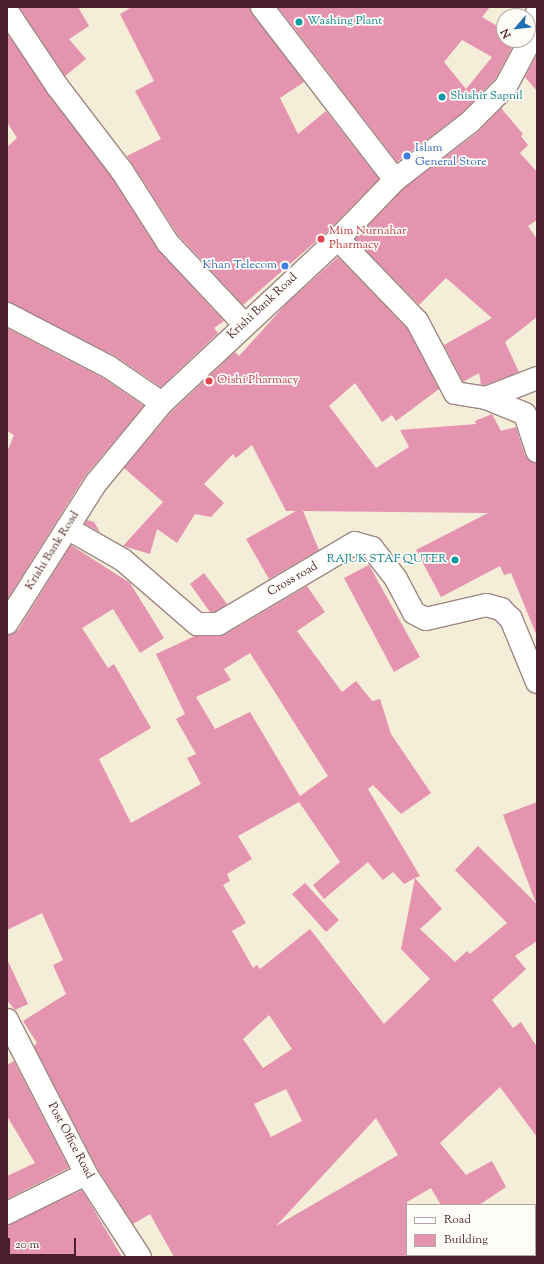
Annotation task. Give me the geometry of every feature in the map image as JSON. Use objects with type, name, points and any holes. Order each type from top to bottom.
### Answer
[{"type":"street","points":[[262,7],[395,180]]},
{"type":"street","points":[[7,11],[57,86],[122,170],[168,244],[244,324]]},
{"type":"street","name":"Krishi Bank Road","points":[[7,623],[96,482],[162,403],[244,324],[338,239],[395,180],[470,122],[506,86],[533,35],[537,13]]},
{"type":"street","points":[[338,239],[417,321],[455,393],[486,398],[525,414],[537,451]]},
{"type":"street","points":[[7,314],[109,367],[162,403]]},
{"type":"street","points":[[486,398],[537,378]]},
{"type":"street","name":"Cross road","points":[[68,528],[123,560],[197,624],[218,624],[355,543],[372,548],[396,580],[414,613],[426,619],[486,605],[501,609],[512,619],[537,682]]},
{"type":"street","name":"Post Office Road","points":[[7,1020],[86,1174],[140,1257]]},
{"type":"street","points":[[7,1213],[86,1174]]},
{"type":"building","points":[[19,7],[78,7],[89,26],[69,39],[86,59],[65,76]]},
{"type":"building","points":[[132,7],[250,7],[304,82],[280,98],[298,134],[326,111],[379,179],[329,230],[243,305],[178,235],[127,156],[161,139],[135,91],[154,81],[120,14]]},
{"type":"building","points":[[278,7],[490,7],[482,17],[496,25],[496,48],[512,48],[496,78],[462,113],[397,162]],"holes":[[[462,40],[492,57],[466,89],[444,62]]]},
{"type":"building","points":[[7,34],[112,178],[158,250],[224,321],[214,328],[218,333],[161,387],[115,356],[7,302],[7,147],[17,138],[7,122]]},
{"type":"building","points":[[537,54],[537,91],[525,77]]},
{"type":"building","points":[[501,108],[523,134],[521,136],[528,145],[520,153],[537,172],[537,220],[528,226],[537,239],[537,317],[505,342],[519,372],[485,385],[481,385],[479,373],[463,382],[444,345],[492,318],[446,278],[419,305],[355,239],[403,189],[478,132]]},
{"type":"building","points":[[338,257],[407,328],[439,389],[396,421],[392,415],[382,422],[355,383],[329,406],[376,468],[409,447],[400,430],[476,424],[475,421],[492,414],[501,431],[516,427],[525,455],[537,463],[537,636],[511,573],[504,575],[500,566],[441,597],[416,550],[488,513],[303,511],[319,550],[269,579],[246,539],[296,511],[286,511],[252,445],[236,458],[233,454],[204,484],[224,503],[211,517],[195,514],[177,543],[157,529],[150,554],[123,546],[163,502],[124,468],[171,412],[235,352],[239,356],[286,304]]},
{"type":"building","points":[[7,328],[103,378],[144,406],[85,476],[7,600],[7,452],[14,435],[7,431]]},
{"type":"building","points":[[87,520],[94,522],[100,532],[85,524]]},
{"type":"building","points":[[71,545],[130,583],[164,638],[140,653],[113,609],[82,628],[108,668],[114,664],[151,728],[99,759],[131,823],[201,784],[187,758],[196,754],[176,719],[185,714],[156,654],[195,636],[224,635],[307,586],[325,612],[297,631],[342,692],[356,681],[372,701],[380,699],[391,734],[431,793],[401,814],[373,785],[368,789],[420,876],[415,878],[442,909],[420,929],[455,962],[467,951],[470,954],[507,923],[455,870],[478,846],[537,904],[537,941],[515,956],[526,969],[492,1000],[513,1028],[521,1022],[537,1047],[537,1137],[500,1087],[440,1143],[466,1175],[492,1161],[506,1187],[480,1204],[440,1204],[431,1188],[407,1202],[407,1257],[174,1257],[150,1214],[133,1224],[97,1168],[34,1046],[37,1043],[23,1021],[66,994],[53,965],[63,960],[42,913],[7,930],[7,635],[18,630]],"holes":[[[250,653],[328,776],[300,796],[250,712],[215,729],[196,697],[231,680],[224,669]],[[299,802],[340,862],[313,885],[324,899],[368,862],[383,880],[393,872],[404,884],[415,878],[401,949],[430,979],[384,1024],[310,929],[260,969],[257,965],[253,968],[232,931],[246,923],[223,885],[230,881],[227,874],[252,859],[238,836]],[[269,1015],[292,1049],[263,1068],[243,1039]],[[286,1089],[302,1121],[271,1137],[254,1104]],[[376,1118],[398,1155],[276,1226]]]},
{"type":"building","points":[[369,565],[420,657],[394,672],[344,578]]},
{"type":"building","points":[[204,573],[227,604],[215,612],[210,612],[190,584]]},
{"type":"building","points":[[537,802],[537,901],[535,901],[503,815]]},
{"type":"building","points":[[305,883],[339,920],[326,932],[292,894]]},
{"type":"building","points":[[7,959],[28,1004],[15,1010],[7,1000]]},
{"type":"building","points":[[14,1061],[69,1168],[7,1199],[7,1176],[35,1163],[7,1116],[7,1065]]},
{"type":"building","points":[[82,1190],[122,1257],[7,1257],[7,1225]]},
{"type":"place","name":"Washing Plant","points":[[299,22]]},
{"type":"place","name":"Shishir Sapnil","points":[[442,97]]},
{"type":"place","name":"Islam General Store","points":[[407,156]]},
{"type":"place","name":"Mim Nurnahar Pharmacy","points":[[321,239]]},
{"type":"place","name":"Khan Telecom","points":[[285,266]]},
{"type":"place","name":"Oishi Pharmacy","points":[[209,381]]},
{"type":"place","name":"RAJUK STAF QUTER","points":[[455,560]]}]
